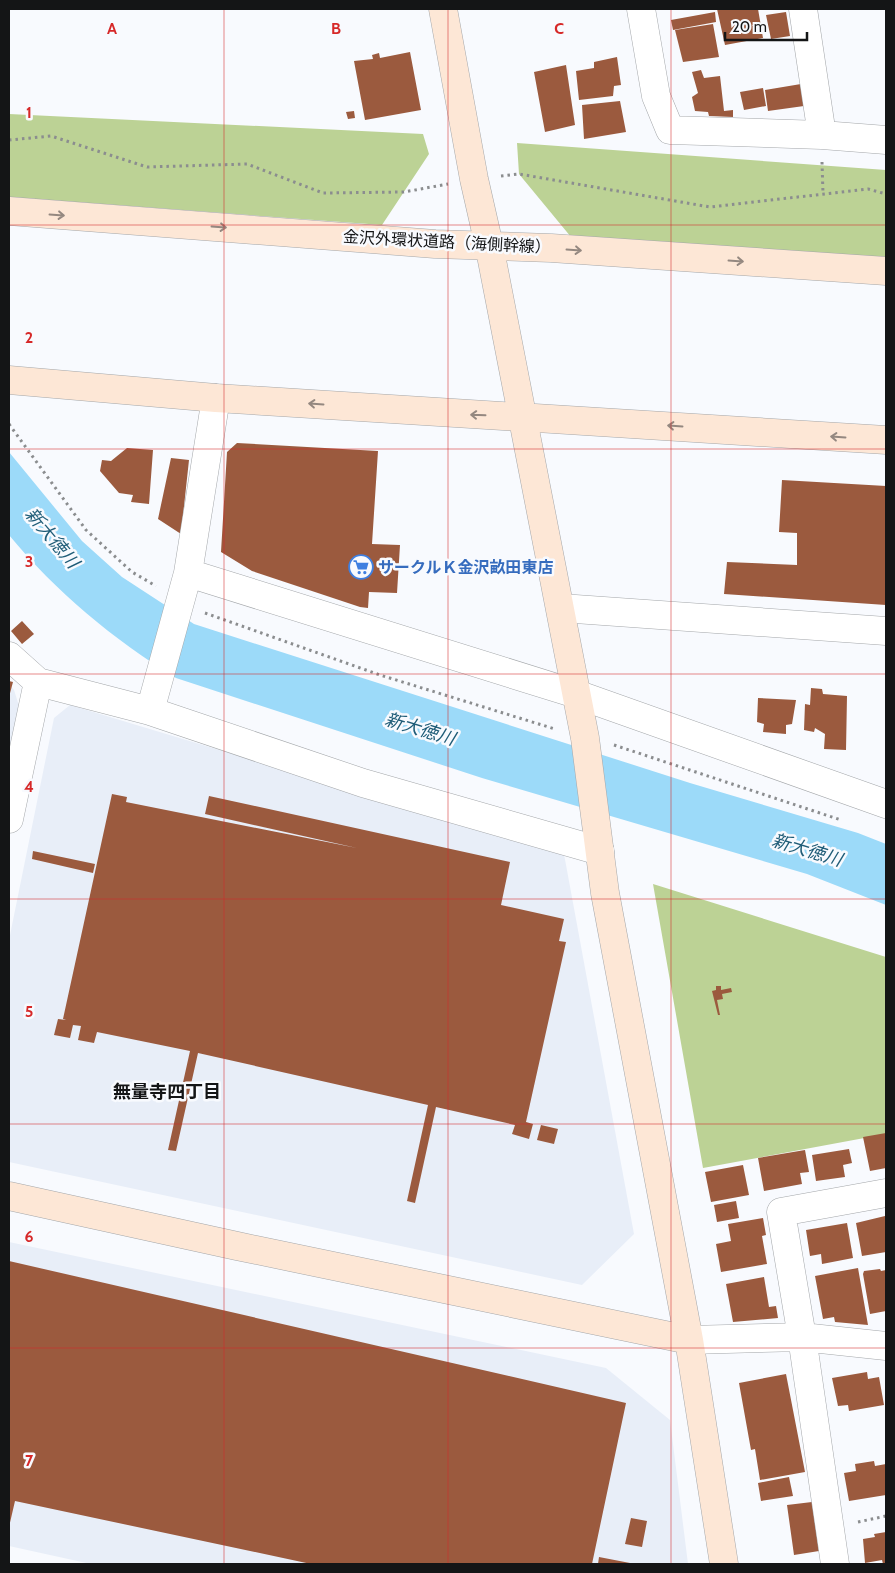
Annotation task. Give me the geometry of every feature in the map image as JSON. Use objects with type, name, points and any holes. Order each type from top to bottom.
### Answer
[{"type":"street","points":[[443,9],[474,178],[561,608],[585,738],[607,902],[689,1340],[724,1564]]},
{"type":"street","points":[[641,9],[656,96],[670,130],[822,135],[886,140]]},
{"type":"street","points":[[803,9],[822,135]]},
{"type":"street","name":"金沢外環状道路（海側幹線）","points":[[9,211],[436,244],[489,245],[886,271]]},
{"type":"street","points":[[18,381],[216,398],[886,440]]},
{"type":"street","points":[[151,705],[188,573],[216,398]]},
{"type":"street","points":[[188,573],[576,694],[886,804]]},
{"type":"street","points":[[561,608],[886,631]]},
{"type":"street","points":[[9,656],[38,682],[151,705],[363,783],[598,841]]},
{"type":"street","points":[[9,819],[38,682]]},
{"type":"street","points":[[834,1564],[802,1337],[781,1212],[886,1193]]},
{"type":"street","points":[[9,1196],[237,1246],[689,1340],[802,1337],[886,1346]]},
{"type":"shaded area","points":[[9,684],[14,690],[20,709],[9,762]]},
{"type":"shaded area","points":[[70,705],[564,854],[634,1234],[582,1285],[9,1162],[9,940],[54,718]]},
{"type":"shaded area","points":[[9,1242],[606,1368],[670,1420],[688,1564],[91,1564],[9,1546]]},
{"type":"green space","points":[[9,114],[423,134],[429,154],[382,225],[9,197]]},
{"type":"green space","points":[[517,143],[886,170],[886,258],[571,237],[519,174]]},
{"type":"green space","points":[[653,884],[886,957],[886,1134],[703,1168]]},
{"type":"water","name":"新大徳川","points":[[9,452],[82,541],[122,577],[194,624],[690,783],[858,833],[886,844],[886,905],[807,874],[482,778],[176,678],[108,631],[46,576],[9,535]]},
{"type":"building","points":[[717,9],[758,9],[763,38],[725,45]]},
{"type":"building","points":[[715,12],[716,22],[673,30],[671,20]]},
{"type":"building","points":[[786,12],[790,36],[771,39],[766,15]]},
{"type":"building","points":[[713,24],[719,57],[683,62],[675,30]]},
{"type":"building","points":[[410,52],[421,110],[365,120],[354,61],[373,59],[372,55],[379,53],[380,58]]},
{"type":"building","points":[[617,57],[621,85],[614,86],[613,96],[579,100],[576,71],[594,68],[594,62]]},
{"type":"building","points":[[566,65],[575,125],[545,132],[534,72]]},
{"type":"building","points":[[701,70],[704,78],[720,76],[724,111],[733,110],[733,117],[709,116],[708,112],[695,111],[692,97],[698,93],[692,72]]},
{"type":"building","points":[[801,84],[804,106],[768,111],[765,90]]},
{"type":"building","points":[[763,88],[766,106],[744,110],[740,92]]},
{"type":"building","points":[[620,101],[626,132],[584,139],[582,105]]},
{"type":"building","points":[[354,111],[355,118],[348,119],[346,112]]},
{"type":"building","points":[[237,443],[378,451],[372,544],[400,545],[397,593],[369,592],[368,608],[360,607],[252,571],[221,552],[227,452]]},
{"type":"building","points":[[127,448],[153,450],[149,504],[131,502],[133,495],[119,493],[100,471],[102,460],[111,461]]},
{"type":"building","points":[[171,458],[189,460],[181,534],[158,519]]},
{"type":"building","points":[[782,480],[886,486],[886,605],[724,594],[727,562],[797,565],[797,533],[779,532]]},
{"type":"building","points":[[22,621],[34,634],[22,644],[11,631]]},
{"type":"building","points":[[9,681],[13,682],[9,697]]},
{"type":"building","points":[[811,688],[822,689],[823,694],[847,696],[846,750],[824,749],[825,734],[815,728],[814,732],[804,730],[805,704],[810,705]]},
{"type":"building","points":[[758,698],[796,700],[792,724],[786,725],[786,734],[763,732],[764,724],[757,722]]},
{"type":"building","points":[[112,794],[127,797],[126,802],[357,848],[205,814],[209,796],[510,862],[501,905],[564,919],[559,941],[566,942],[526,1122],[533,1124],[529,1139],[512,1134],[515,1125],[436,1107],[415,1203],[407,1201],[428,1105],[198,1053],[176,1151],[168,1150],[190,1051],[97,1032],[94,1043],[78,1040],[81,1026],[73,1025],[70,1038],[54,1035],[58,1019],[66,1020],[63,1019]]},
{"type":"building","points":[[33,851],[95,864],[93,873],[32,859]]},
{"type":"building","points":[[716,986],[721,986],[721,990],[731,988],[732,992],[722,994],[723,999],[717,1000],[720,1015],[718,1015],[712,991],[716,990]]},
{"type":"building","points":[[541,1125],[558,1129],[554,1144],[537,1140]]},
{"type":"building","points":[[886,1133],[886,1168],[870,1171],[863,1137]]},
{"type":"building","points":[[849,1149],[852,1163],[843,1165],[845,1177],[816,1181],[812,1155]]},
{"type":"building","points":[[805,1150],[809,1172],[800,1173],[802,1184],[764,1191],[758,1158]]},
{"type":"building","points":[[743,1165],[749,1195],[711,1202],[705,1172]]},
{"type":"building","points":[[736,1201],[739,1218],[717,1222],[714,1205]]},
{"type":"building","points":[[885,1216],[886,1252],[862,1256],[856,1223]]},
{"type":"building","points":[[763,1218],[766,1235],[762,1236],[767,1264],[721,1272],[716,1244],[731,1241],[728,1224]]},
{"type":"building","points":[[847,1223],[853,1258],[822,1264],[821,1254],[810,1256],[806,1230]]},
{"type":"building","points":[[9,1261],[626,1403],[592,1564],[311,1564],[15,1501],[9,1527]]},
{"type":"building","points":[[858,1268],[868,1325],[835,1322],[834,1317],[823,1319],[815,1276]]},
{"type":"building","points":[[880,1269],[881,1271],[886,1270],[886,1311],[870,1314],[863,1274],[864,1271]]},
{"type":"building","points":[[764,1277],[769,1307],[776,1306],[778,1318],[733,1322],[726,1284]]},
{"type":"building","points":[[867,1372],[868,1379],[879,1377],[884,1405],[849,1411],[848,1405],[838,1406],[832,1378]]},
{"type":"building","points":[[786,1374],[805,1472],[760,1480],[755,1449],[751,1450],[739,1383]]},
{"type":"building","points":[[874,1461],[875,1466],[886,1464],[886,1495],[849,1501],[844,1473],[856,1471],[855,1464]]},
{"type":"building","points":[[789,1477],[793,1496],[761,1501],[758,1483]]},
{"type":"building","points":[[812,1502],[819,1551],[794,1555],[787,1505]]},
{"type":"building","points":[[631,1518],[647,1521],[642,1547],[625,1544]]},
{"type":"building","points":[[886,1532],[886,1564],[883,1564],[882,1560],[865,1563],[863,1539],[875,1537],[874,1534]]},
{"type":"building","points":[[599,1557],[630,1563],[598,1564]]},
{"type":"place","name":"サークルＫ金沢畝田東店","points":[[361,567]]},
{"type":"district","name":"無量寺四丁目","points":[[167,1092]]}]
